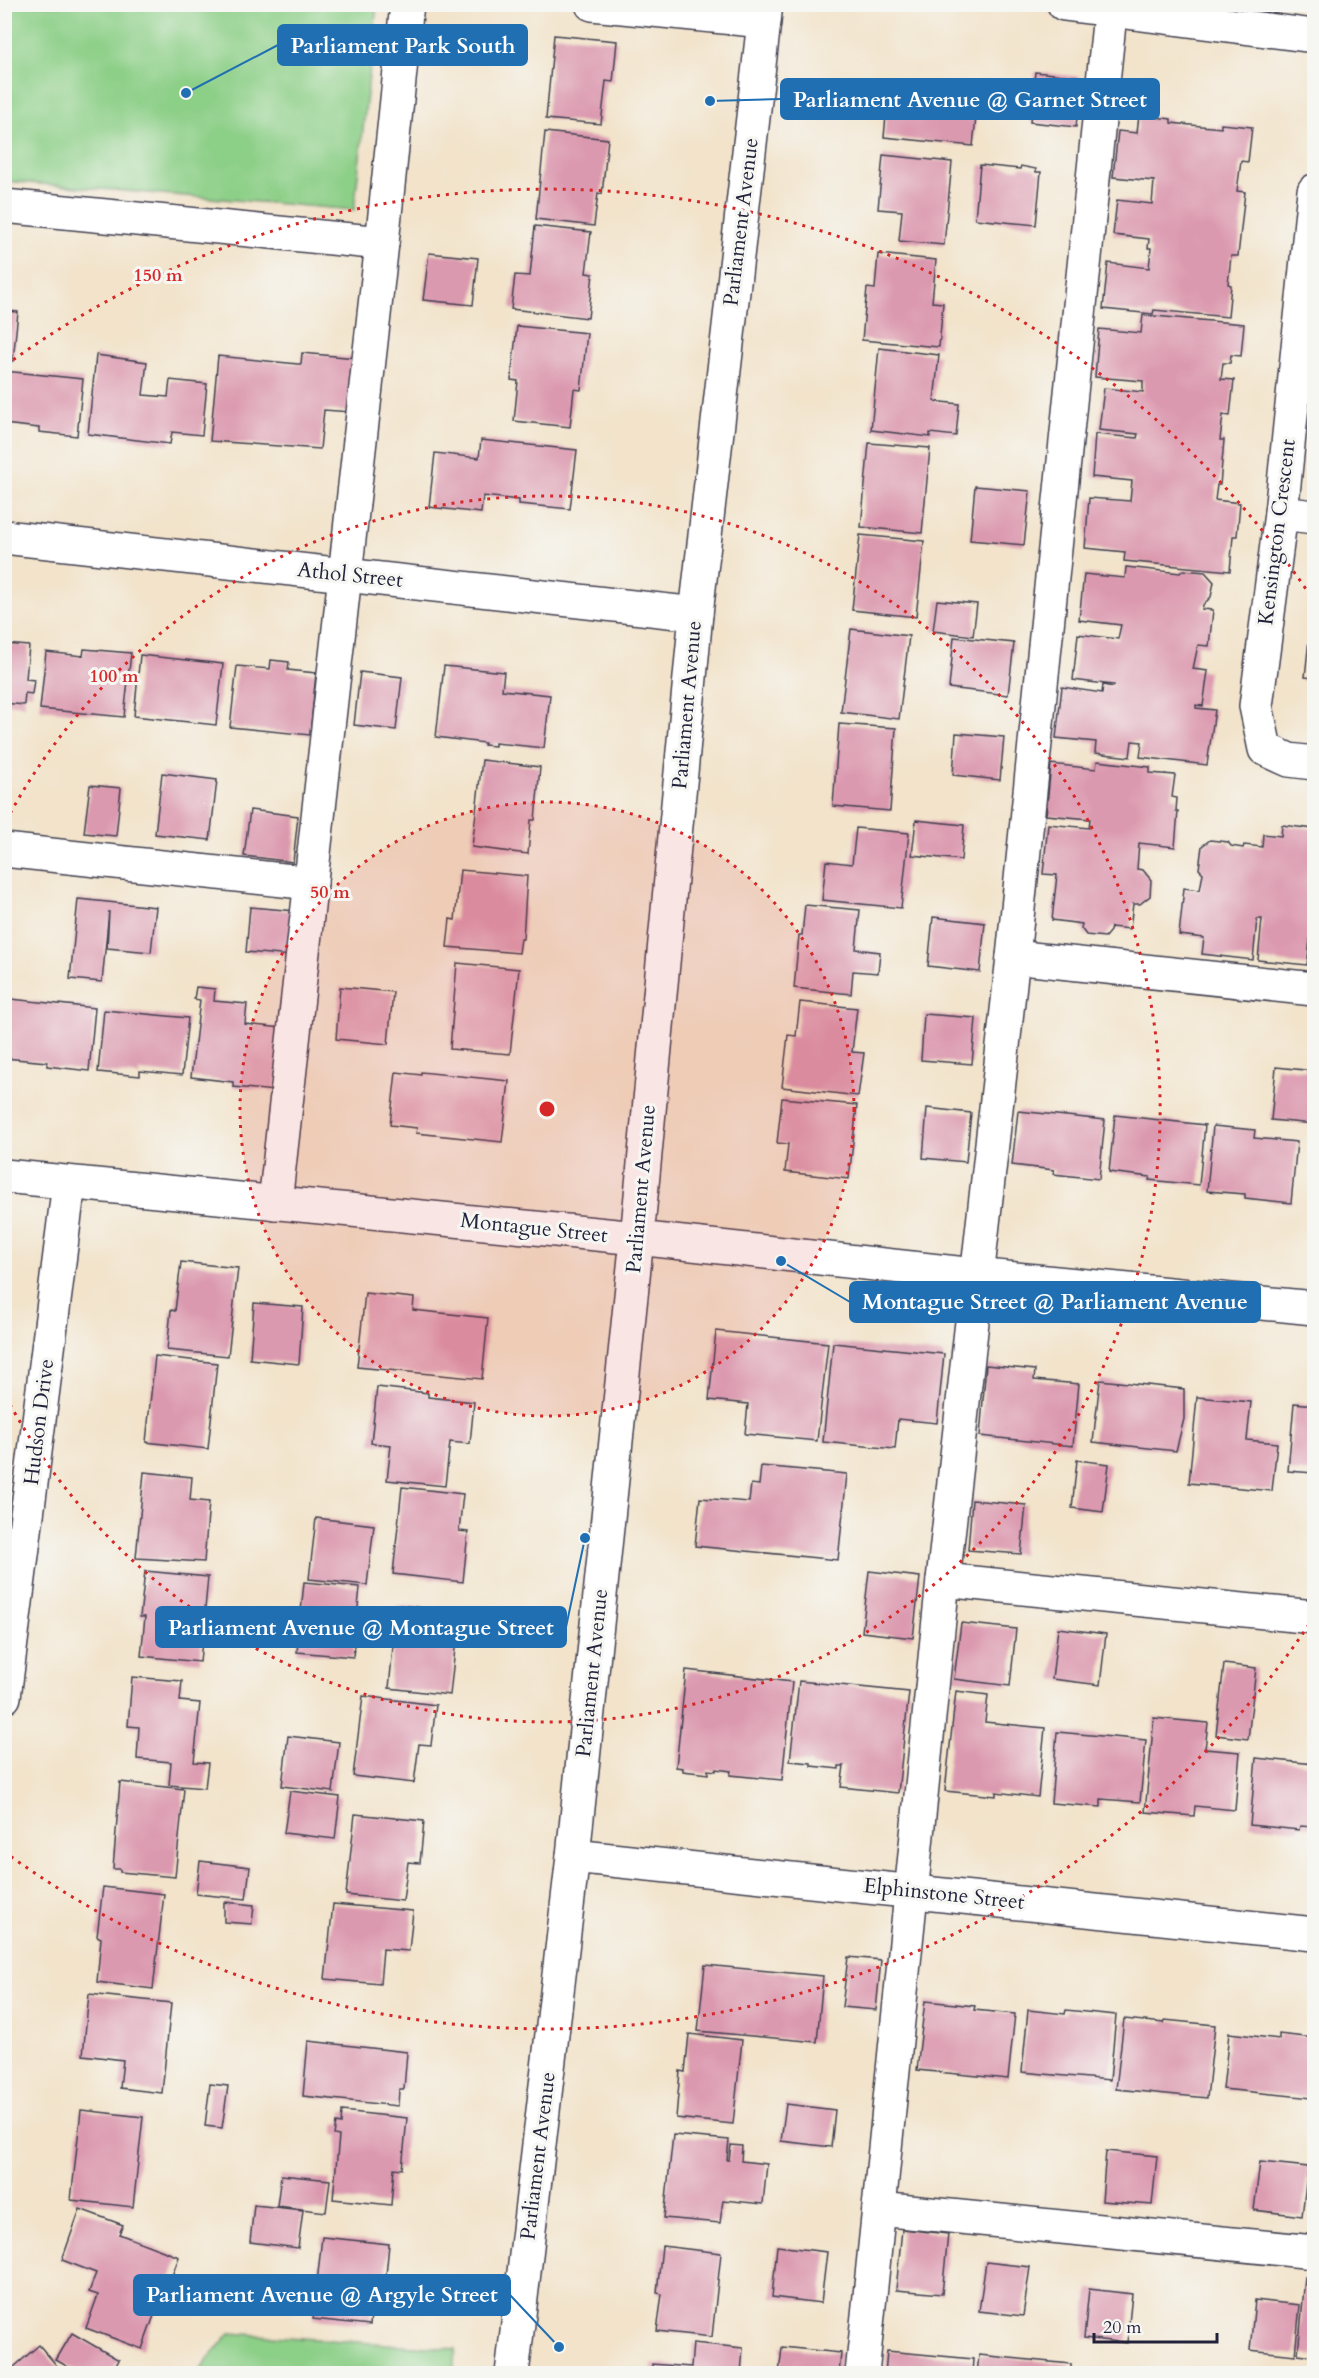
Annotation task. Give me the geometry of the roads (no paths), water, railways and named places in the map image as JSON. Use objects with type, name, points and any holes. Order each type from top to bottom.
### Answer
[{"type":"street","points":[[274,1203],[407,4]]},
{"type":"street","points":[[592,4],[765,13]]},
{"type":"street","points":[[1064,4],[1111,7],[1314,36]]},
{"type":"street","points":[[862,2373],[975,1275],[1013,957],[1111,7]]},
{"type":"street","name":"Parliament Avenue","points":[[512,2373],[573,1856],[637,1238],[696,614],[765,13]]},
{"type":"street","name":"Kensington Crescent","points":[[1314,191],[1308,304],[1256,706],[1265,749],[1289,760],[1314,763]]},
{"type":"street","points":[[4,206],[382,243]]},
{"type":"street","points":[[1281,513],[1314,517]]},
{"type":"street","name":"Athol Street","points":[[4,537],[696,614]]},
{"type":"street","points":[[4,850],[311,883]]},
{"type":"street","points":[[1013,957],[1314,989]]},
{"type":"street","name":"Montague Street","points":[[4,1176],[1314,1308]]},
{"type":"street","name":"Hudson Drive","points":[[4,1696],[69,1183]]},
{"type":"street","points":[[943,1580],[1314,1617]]},
{"type":"street","name":"Elphinstone Street","points":[[573,1856],[1314,1934]]},
{"type":"street","points":[[879,2209],[1314,2252]]},
{"type":"place","name":"Parliament Park South","points":[[186,93]]},
{"type":"place","name":"Parliament Avenue @ Garnet Street","points":[[710,101]]},
{"type":"place","name":"Montague Street @ Parliament Avenue","points":[[781,1261]]},
{"type":"place","name":"Parliament Avenue @ Montague Street","points":[[585,1538]]},
{"type":"place","name":"Parliament Avenue @ Argyle Street","points":[[559,2347]]}]
